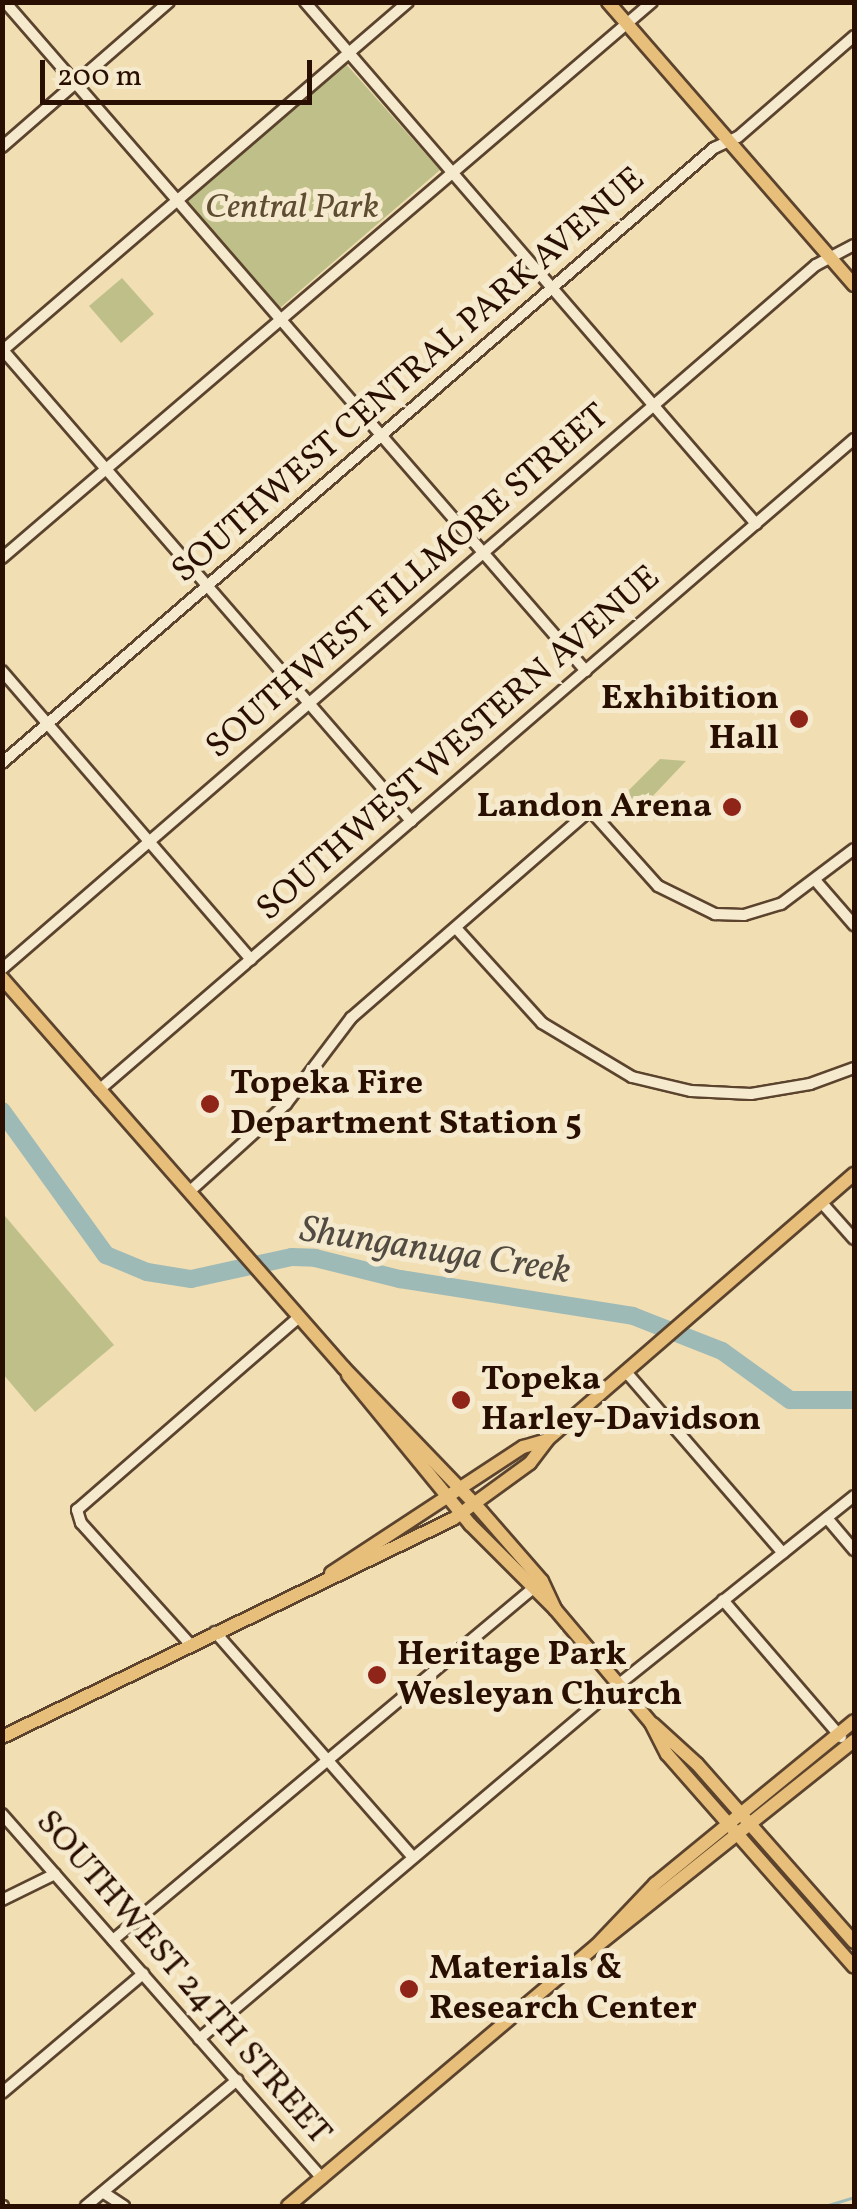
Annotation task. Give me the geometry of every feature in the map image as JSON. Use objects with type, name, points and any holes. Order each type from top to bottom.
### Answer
[{"type":"main road","points":[[608,2],[854,284]]},
{"type":"main road","points":[[2,978],[298,1317],[474,1503],[555,1609],[651,1723],[667,1754],[854,1968]]},
{"type":"main road","points":[[329,1574],[361,1567],[460,1514],[530,1463],[548,1440],[854,1174]]},
{"type":"main road","points":[[344,1368],[460,1514],[537,1585]]},
{"type":"main road","points":[[2,1737],[329,1574],[523,1447],[548,1440]]},
{"type":"main road","points":[[288,2206],[596,1946],[618,1918],[727,1823],[854,1720]]},
{"type":"main road","points":[[651,1723],[673,1738],[854,1942]]},
{"type":"main road","points":[[596,1946],[616,1937],[852,1743]]},
{"type":"street","points":[[5,2],[586,671]]},
{"type":"street","points":[[2,147],[169,2]]},
{"type":"street","points":[[304,2],[756,524]]},
{"type":"street","points":[[408,2],[3,350],[411,821]]},
{"type":"street","points":[[2,558],[652,2]]},
{"type":"street","name":"SOUTHWEST CENTRAL PARK AVENUE","points":[[2,764],[552,288],[854,36]]},
{"type":"street","name":"SOUTHWEST FILLMORE STREET","points":[[2,969],[816,264],[854,246]]},
{"type":"street","name":"SOUTHWEST WESTERN AVENUE","points":[[100,1090],[854,439]]},
{"type":"street","points":[[2,671],[251,959]]},
{"type":"street","points":[[188,1192],[286,1104],[352,1018],[590,810],[658,886],[699,910],[758,913],[815,880],[854,849]]},
{"type":"street","points":[[815,880],[854,925]]},
{"type":"street","points":[[456,928],[554,1033],[632,1076],[691,1092],[751,1094],[796,1088],[854,1068]]},
{"type":"street","points":[[822,1202],[854,1240]]},
{"type":"street","points":[[190,1644],[81,1523],[78,1510],[298,1317]]},
{"type":"street","points":[[627,1373],[783,1553]]},
{"type":"street","points":[[199,2038],[618,1685],[854,1496]]},
{"type":"street","points":[[826,1518],[854,1550]]},
{"type":"street","points":[[113,1940],[537,1585]]},
{"type":"street","points":[[724,1600],[838,1733],[852,1743]]},
{"type":"street","points":[[215,1632],[412,1856]]},
{"type":"street","name":"SOUTHWEST 24TH STREET","points":[[2,1814],[322,2178]]},
{"type":"street","points":[[2,1900],[54,1874]]},
{"type":"street","points":[[2,2093],[142,1974]]},
{"type":"street","points":[[86,2206],[236,2080]]},
{"type":"street","points":[[104,2193],[124,2206]]},
{"type":"green space","name":"Central Park","points":[[346,64],[440,170],[280,308],[187,202]]},
{"type":"green space","points":[[122,278],[154,314],[121,343],[89,306]]},
{"type":"green space","points":[[660,759],[686,761],[633,817],[629,790]]},
{"type":"green space","points":[[5,1216],[114,1345],[35,1412],[3,1374]]},
{"type":"waterway","name":"Shunganuga Creek","points":[[2,1111],[106,1255],[147,1272],[191,1279],[292,1257],[315,1258],[400,1279],[633,1316],[722,1351],[790,1400],[854,1400]]},
{"type":"waterway","points":[[825,2206],[854,2197]]},
{"type":"place","name":"Exhibition Hall","points":[[799,719]]},
{"type":"place","name":"Landon Arena","points":[[732,807]]},
{"type":"place","name":"Topeka Fire Department Station 5","points":[[210,1104]]},
{"type":"place","name":"Topeka Harley-Davidson","points":[[461,1400]]},
{"type":"place","name":"Heritage Park Wesleyan Church","points":[[377,1675]]},
{"type":"place","name":"Materials & Research Center","points":[[409,1989]]}]
